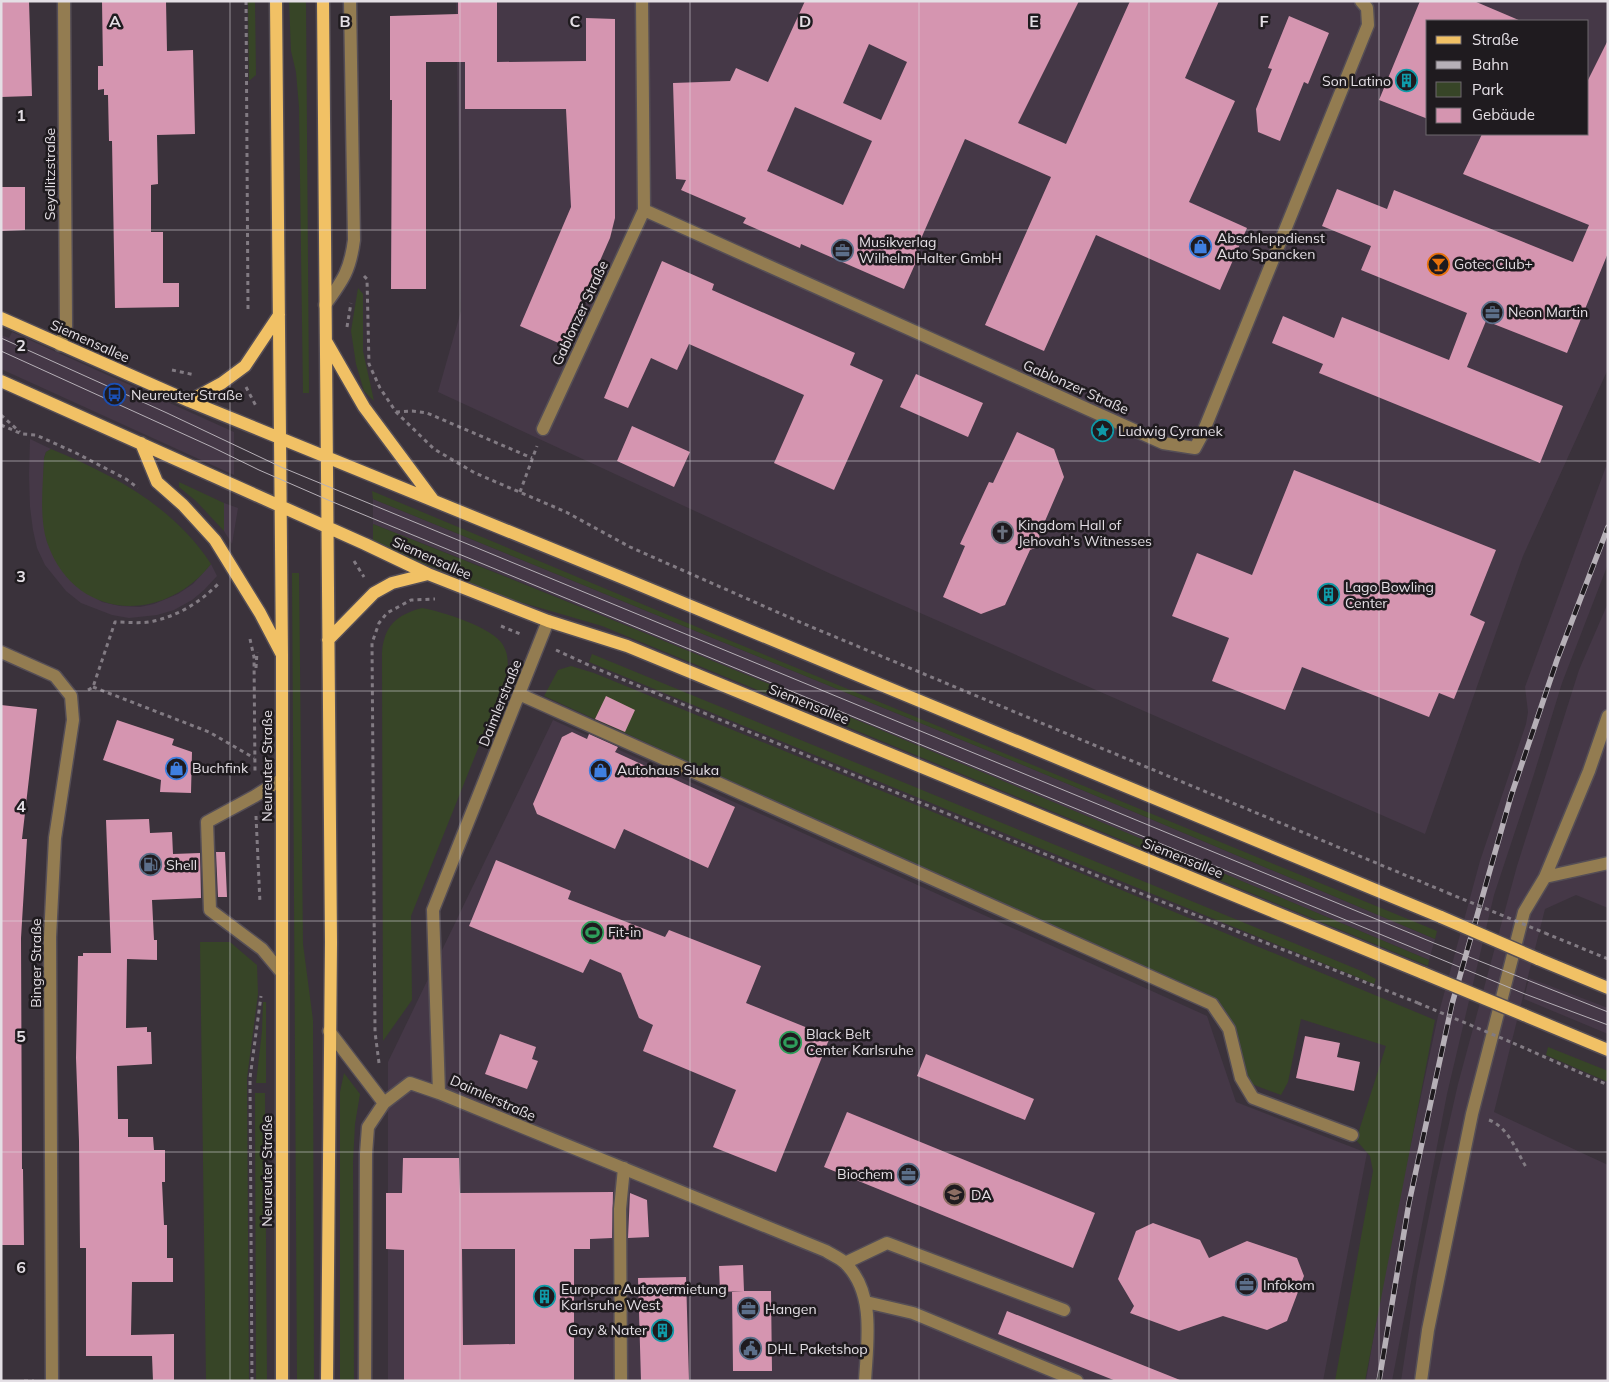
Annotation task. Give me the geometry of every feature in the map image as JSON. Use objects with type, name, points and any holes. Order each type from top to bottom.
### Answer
[{"type":"main road","name":"Neureuter Straße","points":[[276,1],[282,655],[282,1381]]},
{"type":"main road","points":[[323,1],[331,942],[327,1381]]},
{"type":"main road","points":[[189,401],[222,383],[244,366],[279,315]]},
{"type":"main road","name":"Siemensallee","points":[[1,318],[189,401],[259,428],[1441,917],[1608,988]]},
{"type":"main road","points":[[326,340],[364,406],[434,501]]},
{"type":"main road","name":"Siemensallee","points":[[1,381],[428,574],[548,621],[627,646],[1608,1050]]},
{"type":"main road","points":[[140,443],[157,482],[206,529],[220,547],[260,613],[282,655]]},
{"type":"main road","points":[[328,640],[374,593],[392,583],[428,574]]},
{"type":"street","name":"Seydlitzstraße","points":[[60,345],[66,326],[64,1]]},
{"type":"street","points":[[325,305],[344,278],[352,259],[354,240],[350,1]]},
{"type":"street","name":"Gablonzer Straße","points":[[543,430],[644,210],[642,1]]},
{"type":"street","name":"Gablonzer Straße","points":[[644,210],[1163,443],[1195,448],[1210,417],[1368,25],[1367,8],[1361,1]]},
{"type":"street","name":"Daimlerstraße","points":[[548,621],[433,910],[439,1092],[826,1251],[845,1263],[857,1279],[866,1302],[865,1381]]},
{"type":"street","points":[[1,652],[55,676],[71,696]]},
{"type":"street","points":[[519,694],[1212,1004],[1229,1029],[1241,1078],[1253,1098],[1352,1135]]},
{"type":"street","name":"Binger Straße","points":[[52,1381],[50,937],[55,838],[73,720],[71,696]]},
{"type":"street","points":[[1421,1381],[1428,1330],[1472,1114],[1524,912],[1545,877],[1589,771],[1608,716]]},
{"type":"street","points":[[282,779],[207,822],[210,910],[262,949],[282,973]]},
{"type":"street","points":[[1545,877],[1608,863]]},
{"type":"street","points":[[329,1031],[384,1103]]},
{"type":"street","points":[[365,1381],[366,1154],[368,1127],[384,1103],[410,1083],[439,1092]]},
{"type":"street","points":[[620,1381],[620,1210],[624,1168]]},
{"type":"street","points":[[845,1263],[887,1243],[1064,1310]]},
{"type":"street","points":[[866,1302],[914,1313],[1077,1381]]},
{"type":"path","points":[[246,1],[248,309]]},
{"type":"path","points":[[361,272],[367,279],[369,364],[380,388],[396,412],[434,449],[475,473],[566,512],[630,547],[802,623],[1608,959]]},
{"type":"path","points":[[246,387],[259,413],[259,428]]},
{"type":"path","points":[[396,412],[412,411],[426,413],[532,458]]},
{"type":"path","points":[[1,415],[22,434]]},
{"type":"path","points":[[1,425],[22,434],[36,435],[76,453],[126,479],[140,489]]},
{"type":"path","points":[[520,492],[543,430]]},
{"type":"path","points":[[93,687],[115,622],[153,622],[173,615],[194,605],[211,592],[225,577]]},
{"type":"path","points":[[379,1068],[375,1032],[372,642],[378,623],[387,613],[412,600],[437,599]]},
{"type":"path","points":[[497,624],[595,668],[1127,888],[1418,1003],[1608,1085]]},
{"type":"path","points":[[248,633],[254,657],[255,796],[261,911]]},
{"type":"path","points":[[254,687],[257,650]]},
{"type":"path","points":[[71,696],[93,687],[209,732],[255,758]]},
{"type":"path","points":[[252,1381],[250,1078],[261,993]]},
{"type":"path","points":[[1472,1114],[1497,1123],[1503,1128],[1526,1167]]},
{"type":"shaded area","points":[[456,1],[1608,1],[1608,369],[1523,556],[1425,834],[831,574],[438,392],[461,311]]},
{"type":"shaded area","points":[[12,332],[234,432],[234,475],[1,369],[1,335],[9,338]]},
{"type":"shaded area","points":[[30,439],[51,449],[46,452],[44,458],[43,508],[45,529],[47,541],[54,557],[73,583],[102,602],[120,606],[140,607],[154,604],[178,594],[193,584],[211,564],[217,576],[192,600],[174,610],[157,615],[129,618],[112,615],[81,603],[66,591],[45,565],[37,548],[30,507]]},
{"type":"shaded area","points":[[1608,461],[1608,564],[1562,683],[1494,895],[1447,1094],[1392,1381],[1366,1381],[1388,1251],[1438,1016],[1480,861],[1526,724],[1528,712],[1525,687]]},
{"type":"shaded area","points":[[373,499],[1030,768],[1435,939],[1429,960],[888,733],[536,588],[373,524]]},
{"type":"shaded area","points":[[224,503],[238,508],[232,544],[224,531]]},
{"type":"shaded area","points":[[1608,603],[1608,908],[1576,895],[1545,909],[1494,1112],[1608,1165],[1608,1381],[1401,1381],[1417,1276],[1458,1084],[1517,866],[1579,670]]},
{"type":"shaded area","points":[[553,720],[1207,1016],[1236,1102],[1367,1153],[1323,1381],[388,1381],[388,1062]]},
{"type":"shaded area","points":[[1529,978],[1608,1008],[1608,1034],[1524,999]]},
{"type":"green space","points":[[248,1],[255,1],[256,75],[249,81]]},
{"type":"green space","points":[[289,1],[306,1],[309,393],[303,393],[299,107],[296,72],[291,51]]},
{"type":"green space","points":[[358,288],[363,294],[363,351],[374,401],[364,391],[356,364],[351,331]]},
{"type":"green space","points":[[51,449],[97,470],[140,494],[179,525],[196,543],[211,564],[191,584],[169,597],[145,605],[121,606],[98,600],[77,587],[60,568],[47,542],[45,533],[42,501],[44,458],[46,452]]},
{"type":"green space","points":[[179,482],[224,503],[224,531],[196,501],[179,487]]},
{"type":"green space","points":[[372,491],[709,632],[1437,931],[1435,939],[1030,768],[373,499]]},
{"type":"green space","points":[[373,524],[638,630],[1034,794],[1429,960],[1428,966],[602,626],[513,600],[373,543]]},
{"type":"green space","points":[[292,573],[299,573],[303,944],[313,1020],[314,1381],[297,1381]]},
{"type":"green space","points":[[422,608],[466,621],[489,632],[498,639],[503,645],[507,656],[507,676],[411,916],[412,1000],[383,1041],[382,653],[385,636],[393,623],[405,614]]},
{"type":"green space","points":[[592,654],[1359,970],[1376,979],[1374,984],[589,662]]},
{"type":"green space","points":[[571,666],[594,673],[1435,1020],[1365,1381],[1335,1381],[1373,1171],[1370,1156],[1356,1140],[1386,1046],[1301,1019],[1288,1082],[1281,1095],[1249,1083],[1235,1026],[1219,1004],[544,696],[558,670]]},
{"type":"green space","points":[[200,942],[230,942],[257,965],[258,994],[247,1078],[249,1381],[206,1381]]},
{"type":"green space","points":[[263,1002],[266,1002],[266,1083],[256,1083],[262,1031]]},
{"type":"green space","points":[[1548,1047],[1608,1071],[1608,1082],[1546,1055]]},
{"type":"green space","points":[[344,1073],[360,1094],[355,1124],[353,1162],[354,1381],[340,1381],[340,1092]]},
{"type":"green space","points":[[255,1093],[265,1093],[267,1381],[256,1381]]},
{"type":"building","points":[[1,1],[29,1],[32,96],[1,97]]},
{"type":"building","points":[[102,1],[166,1],[167,51],[193,50],[195,134],[157,135],[158,184],[151,185],[151,232],[163,232],[163,283],[179,283],[179,307],[115,308],[112,141],[109,141],[108,95],[104,95],[104,89],[98,90],[98,66],[103,66]]},
{"type":"building","points":[[805,1],[1079,1],[1018,123],[1066,144],[1130,1],[1219,1],[1185,78],[1235,101],[1189,202],[1247,228],[1220,290],[1096,235],[1044,351],[985,325],[1051,177],[965,139],[916,250],[920,253],[904,289],[801,244],[800,248],[743,223],[746,218],[681,190],[686,180],[676,179],[673,83],[730,81],[736,68],[768,82]],"holes":[[[869,44],[907,62],[881,120],[843,103]],[[795,107],[872,141],[843,205],[767,171]]]},
{"type":"building","points":[[1420,1],[1474,1],[1519,20],[1426,20],[1426,118],[1379,100]]},
{"type":"building","points":[[458,2],[497,2],[497,62],[586,61],[586,18],[615,19],[615,218],[610,238],[563,345],[520,326],[571,207],[566,109],[465,109],[465,62],[426,62],[426,289],[391,289],[392,100],[390,100],[390,16],[458,14]]},
{"type":"building","points":[[1289,16],[1329,33],[1308,84],[1304,82],[1280,141],[1258,132],[1256,109],[1272,69],[1268,68]]},
{"type":"building","points":[[1608,40],[1608,253],[1567,353],[1486,321],[1467,367],[1563,406],[1540,463],[1319,373],[1323,364],[1272,343],[1283,316],[1334,338],[1342,317],[1449,360],[1467,313],[1361,270],[1371,246],[1322,226],[1337,189],[1387,209],[1394,190],[1573,262],[1589,225],[1463,174],[1482,135],[1589,135],[1589,78]]},
{"type":"building","points":[[1,187],[25,187],[25,230],[1,231]]},
{"type":"building","points":[[662,261],[714,284],[712,290],[855,353],[850,365],[883,380],[834,490],[774,463],[804,395],[689,344],[677,370],[651,358],[628,408],[604,398]]},
{"type":"building","points":[[916,374],[983,403],[968,437],[900,407]]},
{"type":"building","points":[[632,426],[690,452],[674,487],[617,461]]},
{"type":"building","name":"Kingdom Hall of Jehovah's Witnesses","points":[[1017,432],[1054,449],[1064,477],[1039,535],[1042,545],[1030,550],[1005,605],[981,614],[943,597],[965,546],[960,544],[989,482],[993,483]]},
{"type":"building","name":"Lago Bowling Center","points":[[1294,470],[1496,550],[1470,615],[1485,622],[1454,699],[1439,693],[1429,717],[1302,667],[1285,710],[1212,681],[1229,638],[1172,616],[1197,553],[1252,575]]},
{"type":"building","points":[[606,696],[635,710],[625,732],[595,719]]},
{"type":"building","points":[[1,705],[37,709],[22,839],[27,839],[21,938],[24,1245],[1,1245]]},
{"type":"building","points":[[117,720],[174,739],[172,745],[192,752],[191,793],[160,792],[161,780],[103,760]]},
{"type":"building","name":"Autohaus Sluka","points":[[572,732],[587,739],[589,734],[618,747],[615,752],[735,807],[708,868],[624,829],[615,849],[537,814],[533,804],[562,737]]},
{"type":"building","points":[[149,819],[150,833],[172,832],[173,854],[200,853],[201,898],[152,900],[154,940],[157,940],[157,960],[127,959],[126,1028],[147,1027],[147,1032],[151,1032],[152,1064],[117,1066],[118,1119],[128,1119],[128,1137],[153,1137],[154,1150],[165,1150],[165,1182],[162,1182],[164,1225],[167,1225],[167,1258],[173,1258],[173,1282],[132,1282],[131,1335],[174,1334],[174,1381],[153,1381],[152,1356],[86,1356],[86,1248],[80,1248],[76,1058],[78,956],[83,956],[83,953],[111,953],[106,820]]},
{"type":"building","points":[[216,852],[225,852],[227,897],[218,897]]},
{"type":"building","points":[[496,860],[571,891],[568,899],[665,937],[669,930],[761,966],[746,1003],[830,1037],[776,1172],[713,1147],[736,1090],[643,1051],[653,1025],[639,1018],[621,973],[590,959],[583,973],[469,926]]},
{"type":"building","points":[[500,1034],[536,1047],[532,1059],[538,1061],[527,1089],[485,1074]]},
{"type":"building","points":[[1305,1036],[1340,1043],[1337,1057],[1360,1062],[1354,1091],[1296,1078]]},
{"type":"building","points":[[926,1054],[1034,1099],[1025,1120],[917,1076]]},
{"type":"building","points":[[847,1112],[1095,1213],[1073,1268],[824,1167]]},
{"type":"building","points":[[403,1158],[459,1158],[460,1193],[613,1192],[612,1238],[590,1239],[590,1249],[574,1249],[574,1381],[404,1381],[404,1250],[386,1249],[386,1193],[402,1193]],"holes":[[[462,1249],[515,1249],[515,1344],[463,1345]]]},
{"type":"building","points":[[630,1193],[647,1200],[649,1237],[628,1238]]},
{"type":"building","points":[[1153,1223],[1200,1240],[1209,1258],[1247,1241],[1297,1258],[1304,1276],[1287,1321],[1267,1330],[1223,1316],[1179,1331],[1130,1313],[1134,1306],[1118,1279],[1136,1231]]},
{"type":"building","points":[[743,1265],[744,1291],[720,1292],[719,1266]]},
{"type":"building","name":"Gay & Nater","points":[[686,1277],[689,1381],[641,1381],[638,1278]]},
{"type":"building","points":[[732,1291],[771,1291],[772,1371],[733,1371]]},
{"type":"building","points":[[1007,1311],[1180,1380],[1116,1381],[998,1334]]},
{"type":"tram line","points":[[1,338],[281,467],[1434,943],[1608,1012]]},
{"type":"tram line","points":[[1,351],[328,500],[1525,994],[1608,1025]]},
{"type":"railway","points":[[1379,1381],[1409,1203],[1452,1004],[1511,796],[1557,660],[1608,527]]},
{"type":"place","name":"Son Latino","points":[[1407,81]]},
{"type":"place","name":"Abschleppdienst Auto Spancken","points":[[1201,246]]},
{"type":"place","name":"Musikverlag Wilhelm Halter GmbH","points":[[843,250]]},
{"type":"place","name":"Gotec Club+","points":[[1438,264]]},
{"type":"place","name":"Neon Martin","points":[[1492,312]]},
{"type":"place","name":"Neureuter Straße","points":[[115,395]]},
{"type":"place","name":"Ludwig Cyranek","points":[[1102,431]]},
{"type":"place","name":"Kingdom Hall of Jehovah's Witnesses","points":[[1002,533]]},
{"type":"place","name":"Lago Bowling Center","points":[[1329,595]]},
{"type":"place","name":"Buchfink","points":[[176,768]]},
{"type":"place","name":"Autohaus Sluka","points":[[601,770]]},
{"type":"place","name":"Shell","points":[[150,865]]},
{"type":"place","name":"Fit-in","points":[[592,932]]},
{"type":"place","name":"Black Belt Center Karlsruhe","points":[[790,1042]]},
{"type":"place","name":"Biochem","points":[[909,1174]]},
{"type":"place","name":"DA","points":[[955,1195]]},
{"type":"place","name":"Infokom","points":[[1247,1285]]},
{"type":"place","name":"Europcar Autovermietung Karlsruhe West","points":[[545,1297]]},
{"type":"place","name":"Hangen","points":[[749,1309]]},
{"type":"place","name":"Gay & Nater","points":[[663,1330]]},
{"type":"place","name":"DHL Paketshop","points":[[751,1349]]}]
